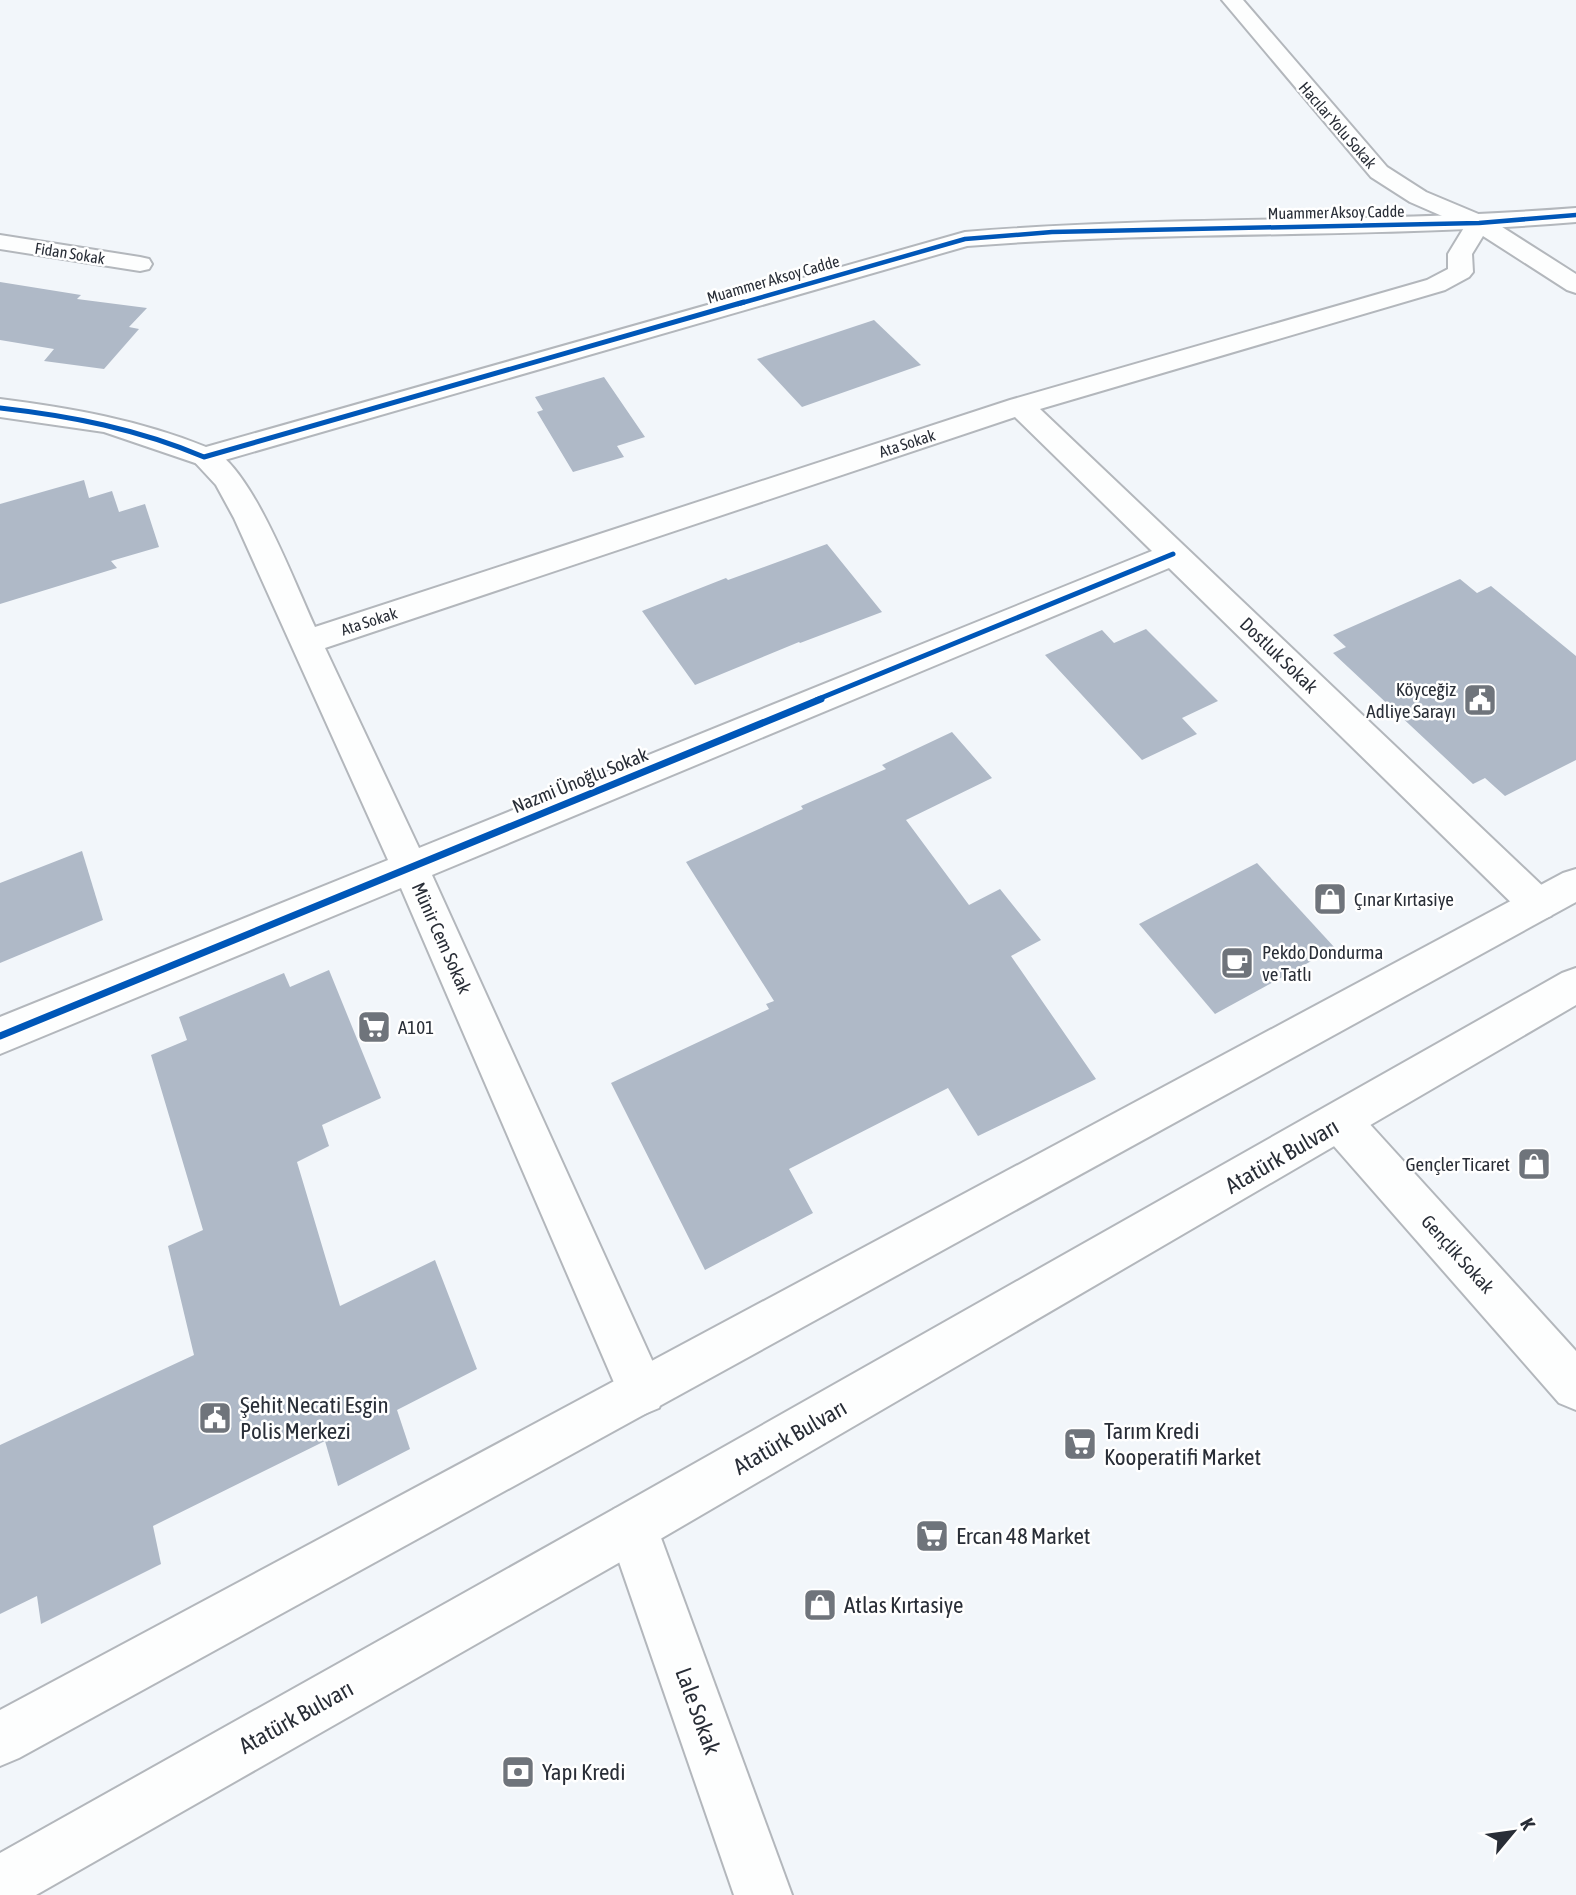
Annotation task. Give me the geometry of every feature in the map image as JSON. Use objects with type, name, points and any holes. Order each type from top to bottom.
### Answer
[{"type":"street","name":"Hacılar Yolu Sokak","points":[[1232,0],[1379,172],[1418,197],[1479,223],[1576,285]]},
{"type":"street","name":"Muammer Aksoy Cadde","points":[[204,457],[965,239],[1052,232],[1479,223],[1576,215]]},
{"type":"street","name":"Ata Sokak","points":[[306,642],[1020,406],[1436,285],[1460,272],[1460,254],[1479,223]]},
{"type":"street","name":"Fidan Sokak","points":[[0,242],[140,264]]},
{"type":"street","name":"Dostluk Sokak","points":[[1020,406],[1173,554],[1557,894]]},
{"type":"street","points":[[0,408],[83,417],[169,441],[204,457]]},
{"type":"street","name":"Münir Cem Sokak","points":[[204,457],[228,480],[249,517],[410,867],[642,1391]]},
{"type":"street","name":"Nazmi Ünoğlu Sokak","points":[[0,1036],[1173,554]]},
{"type":"street","points":[[0,1739],[1557,894]]},
{"type":"street","name":"Atatürk Bulvarı","points":[[0,1884],[632,1527],[1340,1123],[1576,985]]},
{"type":"street","name":"Gençlik Sokak","points":[[1340,1123],[1576,1386]]},
{"type":"street","name":"Lale Sokak","points":[[632,1527],[763,1895]]},
{"type":"building","points":[[0,282],[81,295],[77,299],[147,308],[129,327],[139,329],[104,369],[44,361],[54,349],[0,340]]},
{"type":"building","points":[[874,320],[921,365],[802,407],[757,359]]},
{"type":"building","points":[[604,377],[645,437],[617,446],[624,457],[573,472],[537,412],[543,410],[535,397]]},
{"type":"building","points":[[84,480],[89,498],[112,491],[119,512],[145,504],[159,547],[111,561],[117,568],[0,604],[0,504]]},
{"type":"building","points":[[827,544],[882,612],[799,642],[695,685],[642,611],[726,578],[728,580]]},
{"type":"building","name":"Köyceğiz Adliye Sarayı","points":[[1460,579],[1477,593],[1491,586],[1576,656],[1576,760],[1505,796],[1485,778],[1473,784],[1333,653],[1346,647],[1333,635]]},
{"type":"building","points":[[1146,629],[1218,701],[1182,718],[1197,734],[1142,760],[1045,655],[1102,630],[1114,643]]},
{"type":"building","points":[[952,732],[992,778],[906,820],[969,905],[1000,889],[1041,940],[1011,956],[1096,1079],[978,1136],[948,1088],[789,1169],[813,1213],[705,1270],[611,1083],[769,1009],[766,1004],[774,1001],[686,862],[803,809],[801,806],[886,769],[882,765]]},
{"type":"building","points":[[82,851],[103,920],[0,963],[0,883]]},
{"type":"building","points":[[1257,863],[1335,948],[1215,1014],[1139,924]]},
{"type":"building","points":[[329,970],[381,1098],[322,1125],[329,1146],[297,1162],[340,1306],[435,1260],[477,1369],[397,1410],[410,1449],[338,1486],[325,1441],[153,1526],[161,1564],[41,1624],[37,1596],[0,1614],[0,1445],[194,1355],[168,1246],[203,1230],[151,1055],[187,1040],[179,1017],[284,973],[290,987]]},
{"type":"cycle path","points":[[0,408],[128,429],[204,457],[965,239],[1052,232],[1479,223],[1576,215]]},
{"type":"cycle path","points":[[0,1036],[1173,554]]},
{"type":"place","name":"Köyceğiz Adliye Sarayı","points":[[1480,700]]},
{"type":"place","name":"Çınar Kırtasiye","points":[[1330,899]]},
{"type":"place","name":"Pekdo Dondurma ve Tatlı","points":[[1237,963]]},
{"type":"place","name":"A101","points":[[374,1027]]},
{"type":"place","name":"Gençler Ticaret","points":[[1534,1164]]},
{"type":"place","name":"Şehit Necati Esgin Polis Merkezi","points":[[215,1418]]},
{"type":"place","name":"Tarım Kredi Kooperatifi Market","points":[[1080,1444]]},
{"type":"place","name":"Ercan 48 Market","points":[[932,1536]]},
{"type":"place","name":"Atlas Kırtasiye","points":[[820,1605]]},
{"type":"place","name":"Yapı Kredi","points":[[518,1772]]}]
